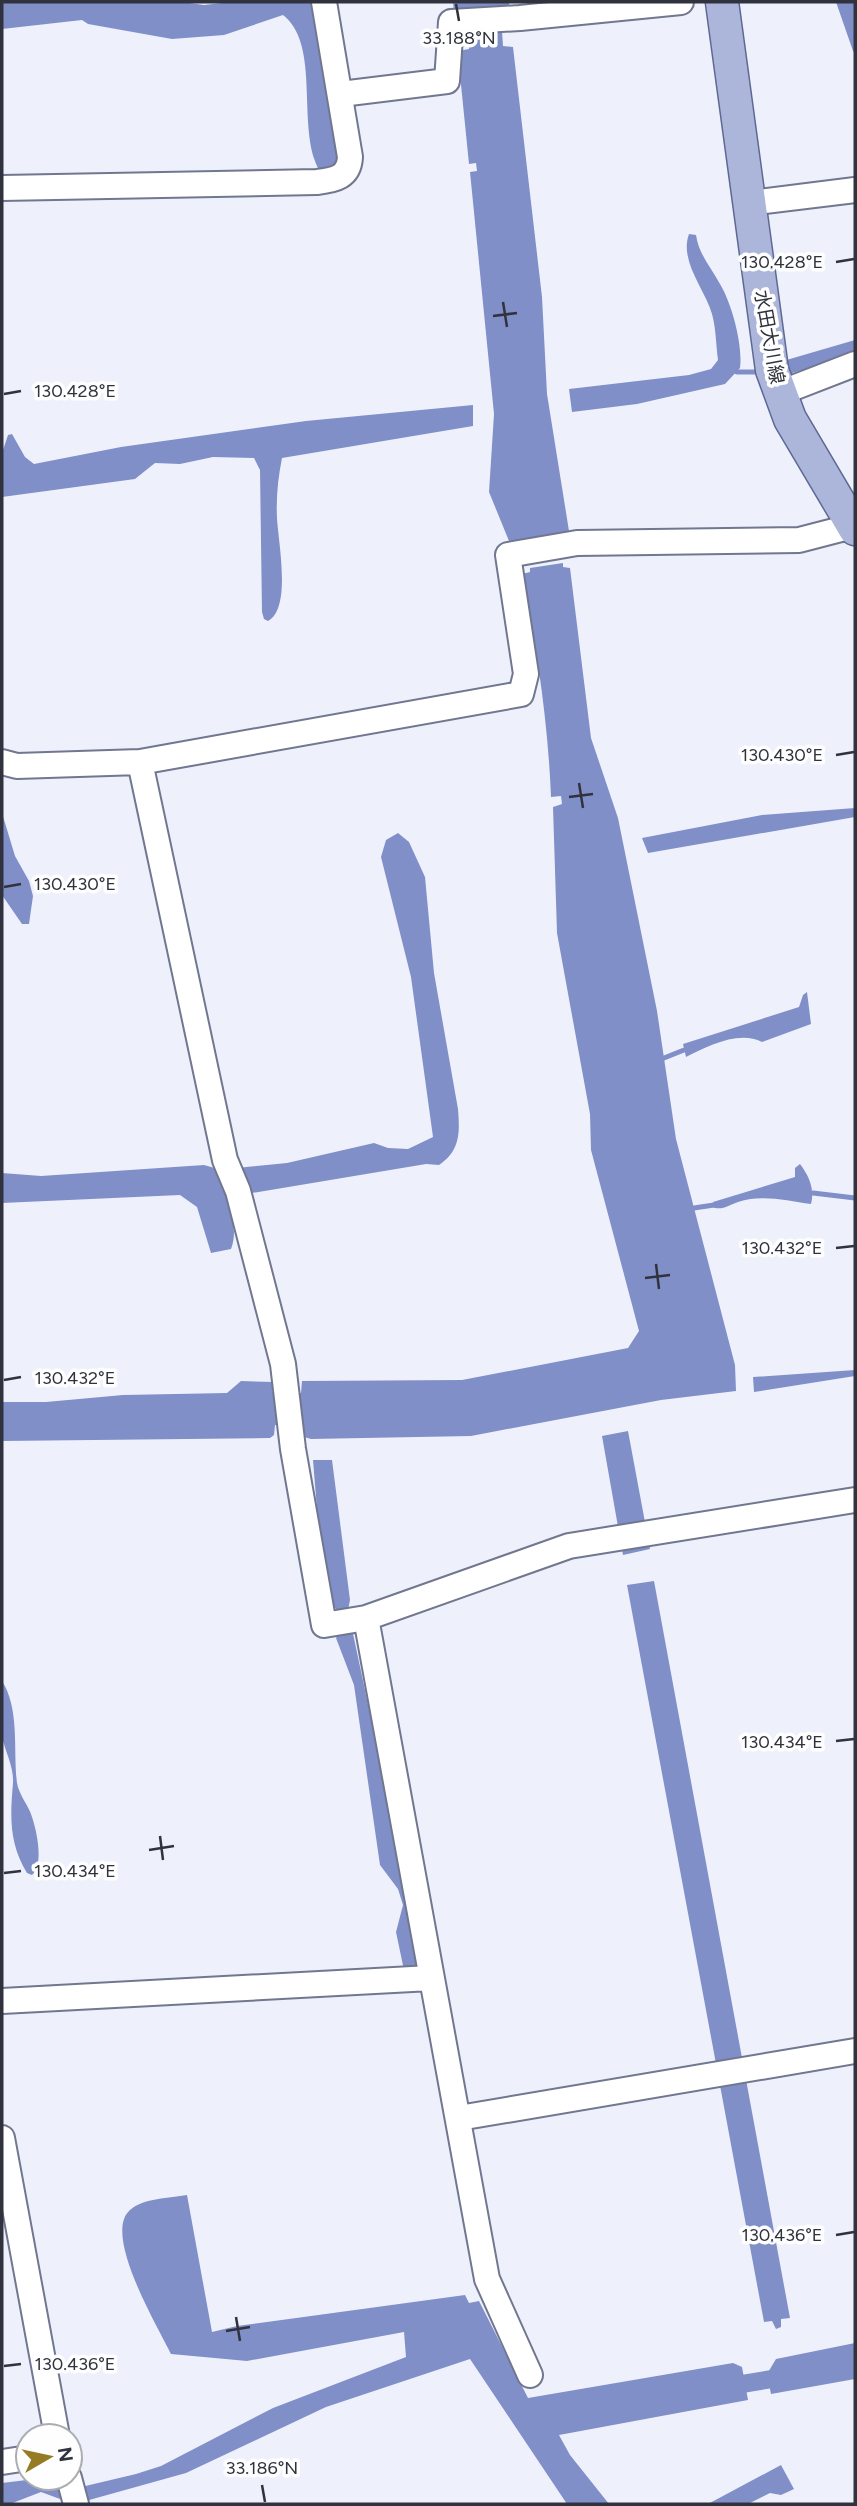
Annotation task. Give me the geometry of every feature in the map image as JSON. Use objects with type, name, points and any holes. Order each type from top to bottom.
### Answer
[{"type":"main road","name":"水田大川線","points":[[722,2],[772,370],[790,419],[854,528]]},
{"type":"street","points":[[2,188],[333,180],[349,166],[341,94],[324,2]]},
{"type":"street","points":[[341,94],[447,81],[451,22],[681,2]]},
{"type":"street","points":[[750,203],[855,190]]},
{"type":"street","points":[[780,393],[855,364]]},
{"type":"street","points":[[2,762],[17,766],[140,762],[521,694],[526,674],[508,555],[578,543],[764,542],[823,536],[854,528]]},
{"type":"street","points":[[140,762],[225,1160],[238,1191],[283,1364],[293,1449],[324,1625],[366,1618],[569,1546],[855,1500]]},
{"type":"street","points":[[366,1618],[487,2279],[530,2375]]},
{"type":"street","points":[[2,2001],[431,1978]]},
{"type":"street","points":[[459,2118],[855,2051]]},
{"type":"street","points":[[2,2138],[54,2422]]},
{"type":"water","points":[[2,2],[182,2],[204,5],[231,2],[314,2],[346,177],[333,189],[316,165],[308,124],[307,82],[301,43],[294,28],[283,15],[224,35],[172,39],[88,24],[82,20],[2,29]]},
{"type":"water","points":[[453,2],[509,2],[510,12],[501,16],[503,46],[513,47],[542,297],[547,394],[569,531],[557,536],[509,541],[489,492],[494,414],[470,172],[477,171],[476,163],[469,164],[458,55],[458,51],[469,49],[467,19],[454,13]]},
{"type":"water","points":[[836,2],[855,2],[855,54],[853,51]]},
{"type":"water","points":[[689,234],[696,235],[703,255],[729,302],[738,337],[740,368],[725,384],[637,404],[572,412],[569,389],[689,375],[711,369],[718,360],[712,314],[687,254]]},
{"type":"water","points":[[855,340],[855,354],[789,374],[783,361]]},
{"type":"water","points":[[473,405],[473,426],[282,458],[277,510],[282,589],[280,603],[268,621],[264,619],[262,612],[260,470],[254,458],[213,457],[180,464],[155,463],[135,479],[2,497],[2,453],[8,435],[12,434],[25,457],[34,464],[121,447],[306,421]]},
{"type":"water","points":[[563,563],[563,567],[570,568],[591,738],[618,818],[657,1011],[676,1139],[735,1365],[736,1391],[661,1400],[471,1436],[311,1439],[304,1437],[303,1424],[275,1425],[274,1435],[270,1438],[2,1441],[2,1402],[46,1402],[123,1395],[227,1393],[241,1381],[274,1382],[272,1392],[301,1393],[302,1381],[462,1380],[628,1348],[639,1331],[591,1150],[590,1114],[557,933],[553,807],[562,804],[561,796],[551,797],[541,685],[522,574],[530,572],[530,568]]},
{"type":"water","points":[[855,808],[855,817],[648,853],[642,838],[762,815]]},
{"type":"water","points":[[2,813],[15,856],[29,881],[33,896],[29,924],[22,924],[2,895]]},
{"type":"water","points":[[398,833],[409,842],[425,877],[434,973],[458,1109],[459,1126],[455,1147],[439,1165],[426,1164],[246,1194],[237,1168],[287,1163],[374,1143],[388,1148],[408,1149],[433,1137],[411,977],[381,857],[386,840]]},
{"type":"water","points":[[807,992],[811,1024],[762,1042],[744,1038],[724,1041],[686,1057],[683,1044],[799,1007],[803,995]]},
{"type":"water","points":[[800,1164],[810,1183],[811,1204],[756,1199],[722,1208],[712,1207],[713,1202],[795,1177],[795,1168]]},
{"type":"water","points":[[204,1165],[218,1169],[233,1219],[234,1239],[231,1249],[211,1253],[197,1207],[180,1195],[2,1203],[2,1173],[41,1176]]},
{"type":"water","points":[[855,1370],[855,1376],[754,1392],[753,1377]]},
{"type":"water","points":[[628,1431],[650,1549],[623,1555],[602,1436]]},
{"type":"water","points":[[313,1460],[332,1460],[350,1600],[348,1610],[401,1860],[418,1970],[405,1975],[396,1932],[403,1905],[398,1889],[380,1865],[354,1685],[336,1638],[343,1629],[339,1612],[334,1607],[320,1546]]},
{"type":"water","points":[[654,1581],[790,2318],[781,2319],[781,2327],[776,2329],[772,2321],[764,2322],[627,1585]]},
{"type":"water","points":[[2,1681],[8,1692],[14,1717],[17,1783],[31,1813],[37,1839],[39,1856],[32,1875],[27,1873],[21,1862],[12,1830],[13,1777],[2,1736]]},
{"type":"water","points":[[187,2195],[212,2332],[237,2326],[465,2295],[469,2303],[479,2301],[528,2398],[733,2363],[742,2367],[748,2400],[559,2435],[570,2455],[609,2504],[567,2504],[470,2359],[326,2407],[186,2473],[71,2503],[41,2492],[84,2492],[84,2486],[161,2466],[273,2408],[406,2357],[404,2332],[247,2361],[171,2354],[135,2281],[123,2239],[123,2222],[130,2210],[157,2199]]},
{"type":"water","points":[[855,2343],[855,2379],[771,2394],[767,2374],[776,2359]]},
{"type":"water","points":[[781,2465],[794,2489],[781,2495],[770,2493],[748,2504],[708,2504]]},
{"type":"water","points":[[14,2482],[14,2492],[41,2492],[10,2504],[2,2504],[2,2483]]},
{"type":"waterway","points":[[737,372],[761,372]]},
{"type":"waterway","points":[[664,1058],[684,1050]]},
{"type":"waterway","points":[[813,1193],[855,1198]]},
{"type":"waterway","points":[[694,1208],[714,1205]]},
{"type":"waterway","points":[[724,2387],[790,2376]]}]
